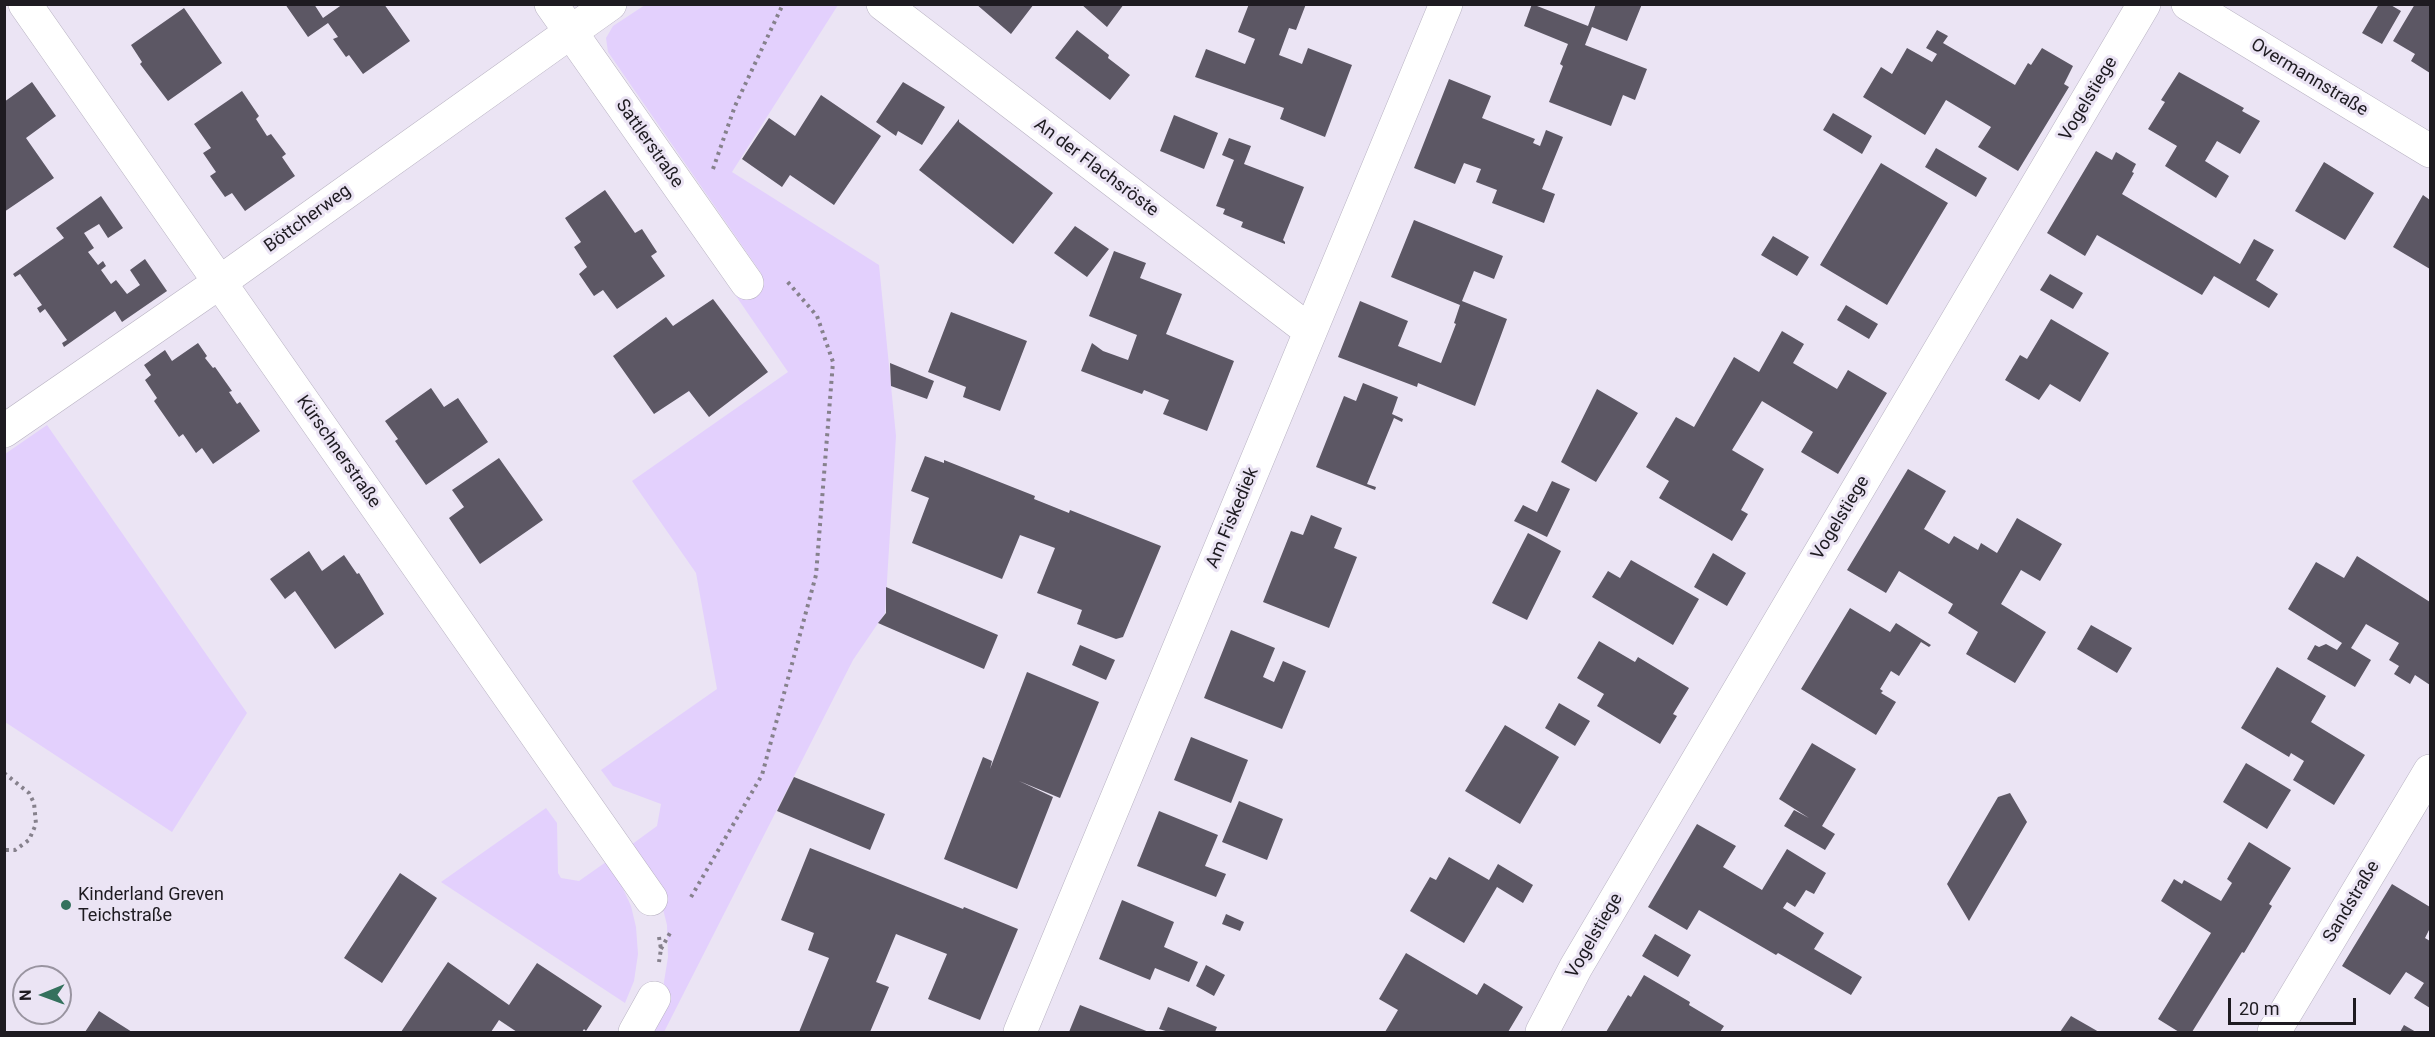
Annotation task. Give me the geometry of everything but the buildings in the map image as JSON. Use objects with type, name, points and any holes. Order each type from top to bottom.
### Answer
[{"type":"street","name":"Kürschnerstraße","points":[[25,4],[651,899]]},
{"type":"street","name":"Sattlerstraße","points":[[551,4],[747,283]]},
{"type":"street","name":"Böttcherweg","points":[[4,431],[220,282],[610,4]]},
{"type":"street","name":"An der Flachsröste","points":[[883,4],[1310,331]]},
{"type":"street","name":"Am Fiskediek","points":[[1020,1032],[1446,4]]},
{"type":"street","name":"Vogelstiege","points":[[1542,1032],[1576,967],[2145,4]]},
{"type":"street","name":"Overmannstraße","points":[[2188,4],[2430,151]]},
{"type":"street","name":"Sandstraße","points":[[2274,1032],[2430,771]]},
{"type":"street","points":[[635,1032],[654,998]]},
{"type":"path","points":[[718,179],[713,170],[735,106],[783,4]]},
{"type":"path","points":[[691,897],[762,775],[816,575],[833,362],[818,316],[783,276]]},
{"type":"path","points":[[4,773],[29,793],[34,803],[36,824],[29,840],[15,850],[4,850]]},
{"type":"path","points":[[651,899],[661,949],[654,998]]},
{"type":"path","points":[[661,949],[673,928]]},
{"type":"shaded area","points":[[645,5],[838,5],[732,172],[879,265],[896,436],[885,613],[853,660],[664,1032],[650,1032],[663,988],[668,957],[667,925],[659,893],[631,845],[657,826],[661,804],[613,786],[601,770],[717,689],[696,573],[632,481],[788,372],[734,293],[761,273],[608,52],[606,38],[613,26]]},
{"type":"shaded area","points":[[47,425],[247,713],[172,832],[5,722],[5,454]]},
{"type":"shaded area","points":[[546,808],[557,823],[558,873],[561,878],[579,881],[606,862],[619,880],[631,906],[636,927],[638,954],[634,981],[625,1003],[441,882]]},
{"type":"place","name":"Kinderland Greven Teichstraße","points":[[66,905]]}]
